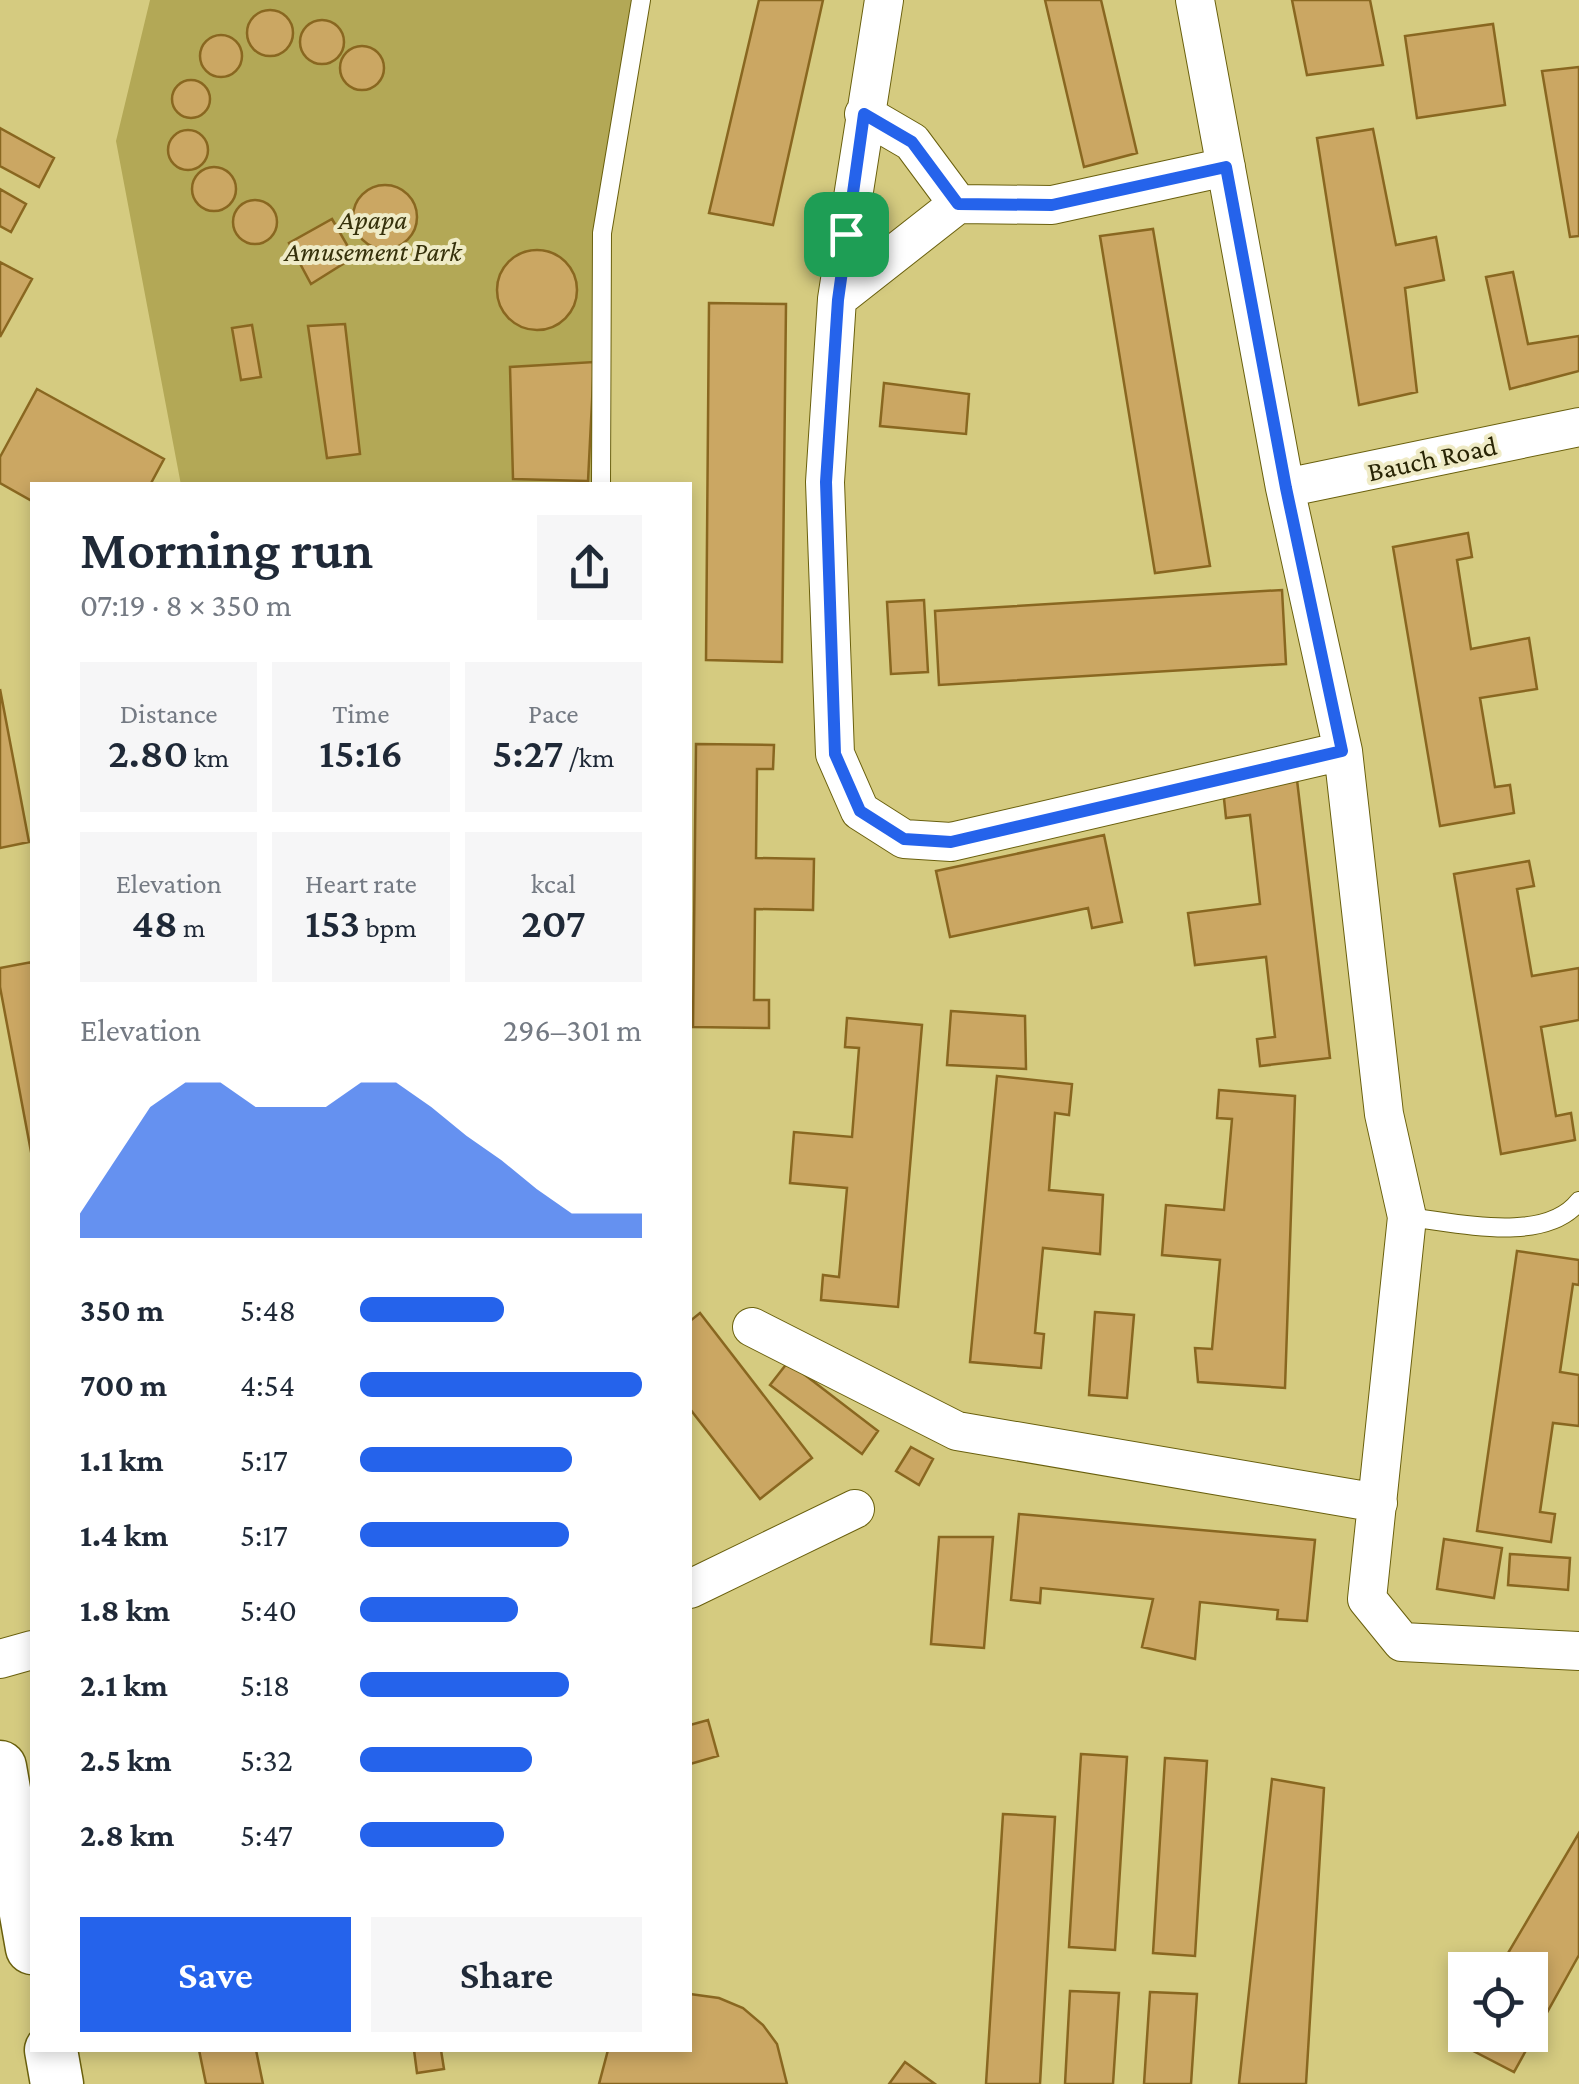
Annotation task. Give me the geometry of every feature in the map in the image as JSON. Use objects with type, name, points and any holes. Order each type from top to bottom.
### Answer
[{"type":"main road","points":[[0,1767],[30,1937]]},
{"type":"main road","points":[[51,2052],[57,2084]]},
{"type":"street","points":[[884,0],[838,300],[826,482],[835,754],[860,811],[904,839],[951,842],[1342,751]]},
{"type":"street","points":[[1195,0],[1286,488],[1342,751],[1384,1114],[1407,1218],[1367,1599],[1402,1642],[1579,1651]]},
{"type":"street","points":[[864,114],[912,142],[958,204]]},
{"type":"street","points":[[838,300],[958,204],[1052,205],[1226,167]]},
{"type":"street","name":"Bauch Road","points":[[1286,488],[1579,427]]},
{"type":"street","points":[[752,1328],[957,1432],[1378,1503]]},
{"type":"street","points":[[692,1587],[855,1509]]},
{"type":"street","points":[[0,1659],[30,1651]]},
{"type":"lane","points":[[601,482],[602,233],[641,0]]},
{"type":"lane","points":[[1407,1218],[1524,1229],[1571,1211],[1579,1201]]},
{"type":"green space","name":"Apapa Amusement Park","points":[[150,0],[649,0],[607,252],[608,482],[180,482],[116,141]]},
{"type":"building","points":[[759,0],[823,0],[773,225],[709,213]]},
{"type":"building","points":[[1045,0],[1101,0],[1137,153],[1084,167]]},
{"type":"building","points":[[1292,0],[1370,0],[1383,65],[1307,75]]},
{"type":"building","points":[[270,10],[287,16],[293,33],[287,50],[270,56],[253,50],[247,33],[253,16]]},
{"type":"building","points":[[322,20],[337,27],[344,42],[337,57],[322,64],[307,57],[300,42],[307,27]]},
{"type":"building","points":[[1493,24],[1505,105],[1417,118],[1405,36]]},
{"type":"building","points":[[221,35],[236,41],[242,56],[236,71],[221,77],[206,71],[200,56],[206,41]]},
{"type":"building","points":[[362,46],[377,53],[384,68],[377,83],[362,90],[347,83],[340,68],[347,53]]},
{"type":"building","points":[[1579,67],[1579,236],[1570,237],[1542,71]]},
{"type":"building","points":[[191,80],[204,86],[210,99],[204,112],[191,118],[178,112],[172,99],[178,86]]},
{"type":"building","points":[[0,128],[54,158],[39,187],[0,166]]},
{"type":"building","points":[[1373,129],[1396,245],[1436,237],[1444,280],[1405,288],[1417,392],[1359,405],[1317,138]]},
{"type":"building","points":[[188,130],[202,136],[208,150],[202,164],[188,170],[174,164],[168,150],[174,136]]},
{"type":"building","points":[[214,167],[229,174],[236,189],[229,204],[214,211],[199,204],[192,189],[199,174]]},
{"type":"building","points":[[385,185],[408,194],[417,217],[408,240],[385,249],[362,240],[353,217],[362,194]]},
{"type":"building","points":[[0,189],[26,204],[11,232],[0,226]]},
{"type":"building","points":[[255,200],[271,206],[277,222],[271,238],[255,244],[239,238],[233,222],[239,206]]},
{"type":"building","points":[[332,219],[354,257],[311,284],[289,243]]},
{"type":"building","points":[[1153,229],[1210,566],[1155,573],[1100,236]]},
{"type":"building","points":[[537,250],[552,253],[565,262],[574,275],[574,305],[565,318],[552,327],[537,330],[522,327],[509,318],[500,305],[497,290],[500,275],[509,262],[522,253]]},
{"type":"building","points":[[0,262],[32,279],[0,337]]},
{"type":"building","points":[[1513,272],[1528,344],[1579,336],[1579,371],[1510,389],[1486,277]]},
{"type":"building","points":[[709,303],[786,304],[782,662],[706,660]]},
{"type":"building","points":[[345,324],[360,454],[327,458],[308,326]]},
{"type":"building","points":[[252,325],[261,377],[241,380],[232,328]]},
{"type":"building","points":[[594,362],[588,481],[513,479],[510,367]]},
{"type":"building","points":[[884,383],[969,394],[966,434],[880,426]]},
{"type":"building","points":[[37,389],[164,459],[152,482],[30,482],[30,500],[0,483],[0,457]]},
{"type":"building","points":[[1468,533],[1472,557],[1457,560],[1471,649],[1529,638],[1537,689],[1480,698],[1495,787],[1510,785],[1514,813],[1440,826],[1393,547]]},
{"type":"building","points":[[1282,590],[1286,664],[939,685],[935,611]]},
{"type":"building","points":[[924,600],[928,672],[891,674],[887,602]]},
{"type":"building","points":[[0,689],[29,842],[0,848]]},
{"type":"building","points":[[696,744],[774,745],[773,769],[757,769],[756,858],[814,859],[813,910],[755,909],[754,1000],[769,1000],[769,1028],[693,1027]]},
{"type":"building","points":[[1297,780],[1330,1058],[1260,1066],[1257,1039],[1275,1037],[1266,957],[1195,965],[1188,913],[1260,904],[1250,815],[1226,818],[1223,789]]},
{"type":"building","points":[[1104,835],[1122,922],[1092,928],[1088,908],[950,937],[936,871]]},
{"type":"building","points":[[1529,861],[1534,886],[1517,889],[1532,976],[1579,968],[1579,1020],[1541,1027],[1556,1116],[1571,1113],[1575,1140],[1501,1154],[1454,874]]},
{"type":"building","points":[[30,962],[30,1146],[0,987],[0,968]]},
{"type":"building","points":[[951,1011],[1025,1016],[1026,1069],[947,1065]]},
{"type":"building","points":[[847,1018],[922,1025],[898,1307],[821,1300],[823,1275],[839,1277],[847,1188],[790,1183],[794,1132],[852,1137],[859,1048],[845,1047]]},
{"type":"building","points":[[997,1076],[1072,1084],[1069,1115],[1055,1113],[1049,1190],[1103,1195],[1100,1254],[1043,1248],[1035,1333],[1044,1334],[1041,1368],[970,1362]]},
{"type":"building","points":[[1219,1090],[1295,1096],[1285,1388],[1198,1382],[1195,1348],[1212,1349],[1220,1260],[1162,1255],[1166,1205],[1224,1210],[1232,1119],[1217,1118]]},
{"type":"building","points":[[1517,1251],[1579,1260],[1579,1285],[1573,1284],[1560,1372],[1579,1375],[1579,1426],[1553,1423],[1540,1512],[1555,1514],[1551,1542],[1477,1531]]},
{"type":"building","points":[[1095,1312],[1134,1315],[1127,1398],[1089,1395]]},
{"type":"building","points":[[700,1313],[812,1458],[760,1499],[692,1412],[692,1319]]},
{"type":"building","points":[[788,1362],[878,1431],[862,1454],[770,1385]]},
{"type":"building","points":[[911,1447],[933,1459],[919,1485],[896,1471]]},
{"type":"building","points":[[1019,1514],[1315,1540],[1307,1621],[1277,1619],[1278,1610],[1200,1602],[1195,1659],[1142,1647],[1153,1599],[1041,1588],[1040,1603],[1011,1600]]},
{"type":"building","points":[[939,1537],[993,1537],[984,1648],[931,1644]]},
{"type":"building","points":[[1444,1539],[1502,1548],[1494,1598],[1437,1589]]},
{"type":"building","points":[[1510,1554],[1570,1558],[1568,1590],[1508,1585]]},
{"type":"building","points":[[708,1720],[718,1756],[692,1763],[692,1724]]},
{"type":"building","points":[[1081,1754],[1127,1757],[1115,1950],[1069,1947]]},
{"type":"building","points":[[1165,1758],[1207,1761],[1195,1956],[1153,1953]]},
{"type":"building","points":[[1272,1779],[1324,1788],[1306,2084],[1239,2084]]},
{"type":"building","points":[[1003,1814],[1055,1817],[1040,2084],[986,2084]]},
{"type":"building","points":[[1579,1833],[1579,1955],[1548,2011],[1548,1952],[1509,1952]]},
{"type":"building","points":[[1070,1991],[1119,1993],[1113,2084],[1065,2084]]},
{"type":"building","points":[[1150,1992],[1197,1994],[1191,2084],[1144,2084]]},
{"type":"building","points":[[692,1994],[719,1998],[743,2008],[763,2025],[777,2044],[787,2084],[599,2084],[607,2052],[692,2052]]},
{"type":"building","points":[[199,2052],[256,2052],[263,2084],[206,2084]]},
{"type":"building","points":[[414,2052],[441,2052],[444,2069],[417,2073]]},
{"type":"building","points":[[1475,2052],[1525,2052],[1514,2072]]},
{"type":"building","points":[[905,2062],[935,2084],[889,2084]]},
{"type":"route","points":[[864,114],[912,142],[958,204],[1052,205],[1226,167],[1286,488],[1342,751],[951,842],[904,839],[860,811],[835,754],[826,482],[846,234],[864,114]]}]
